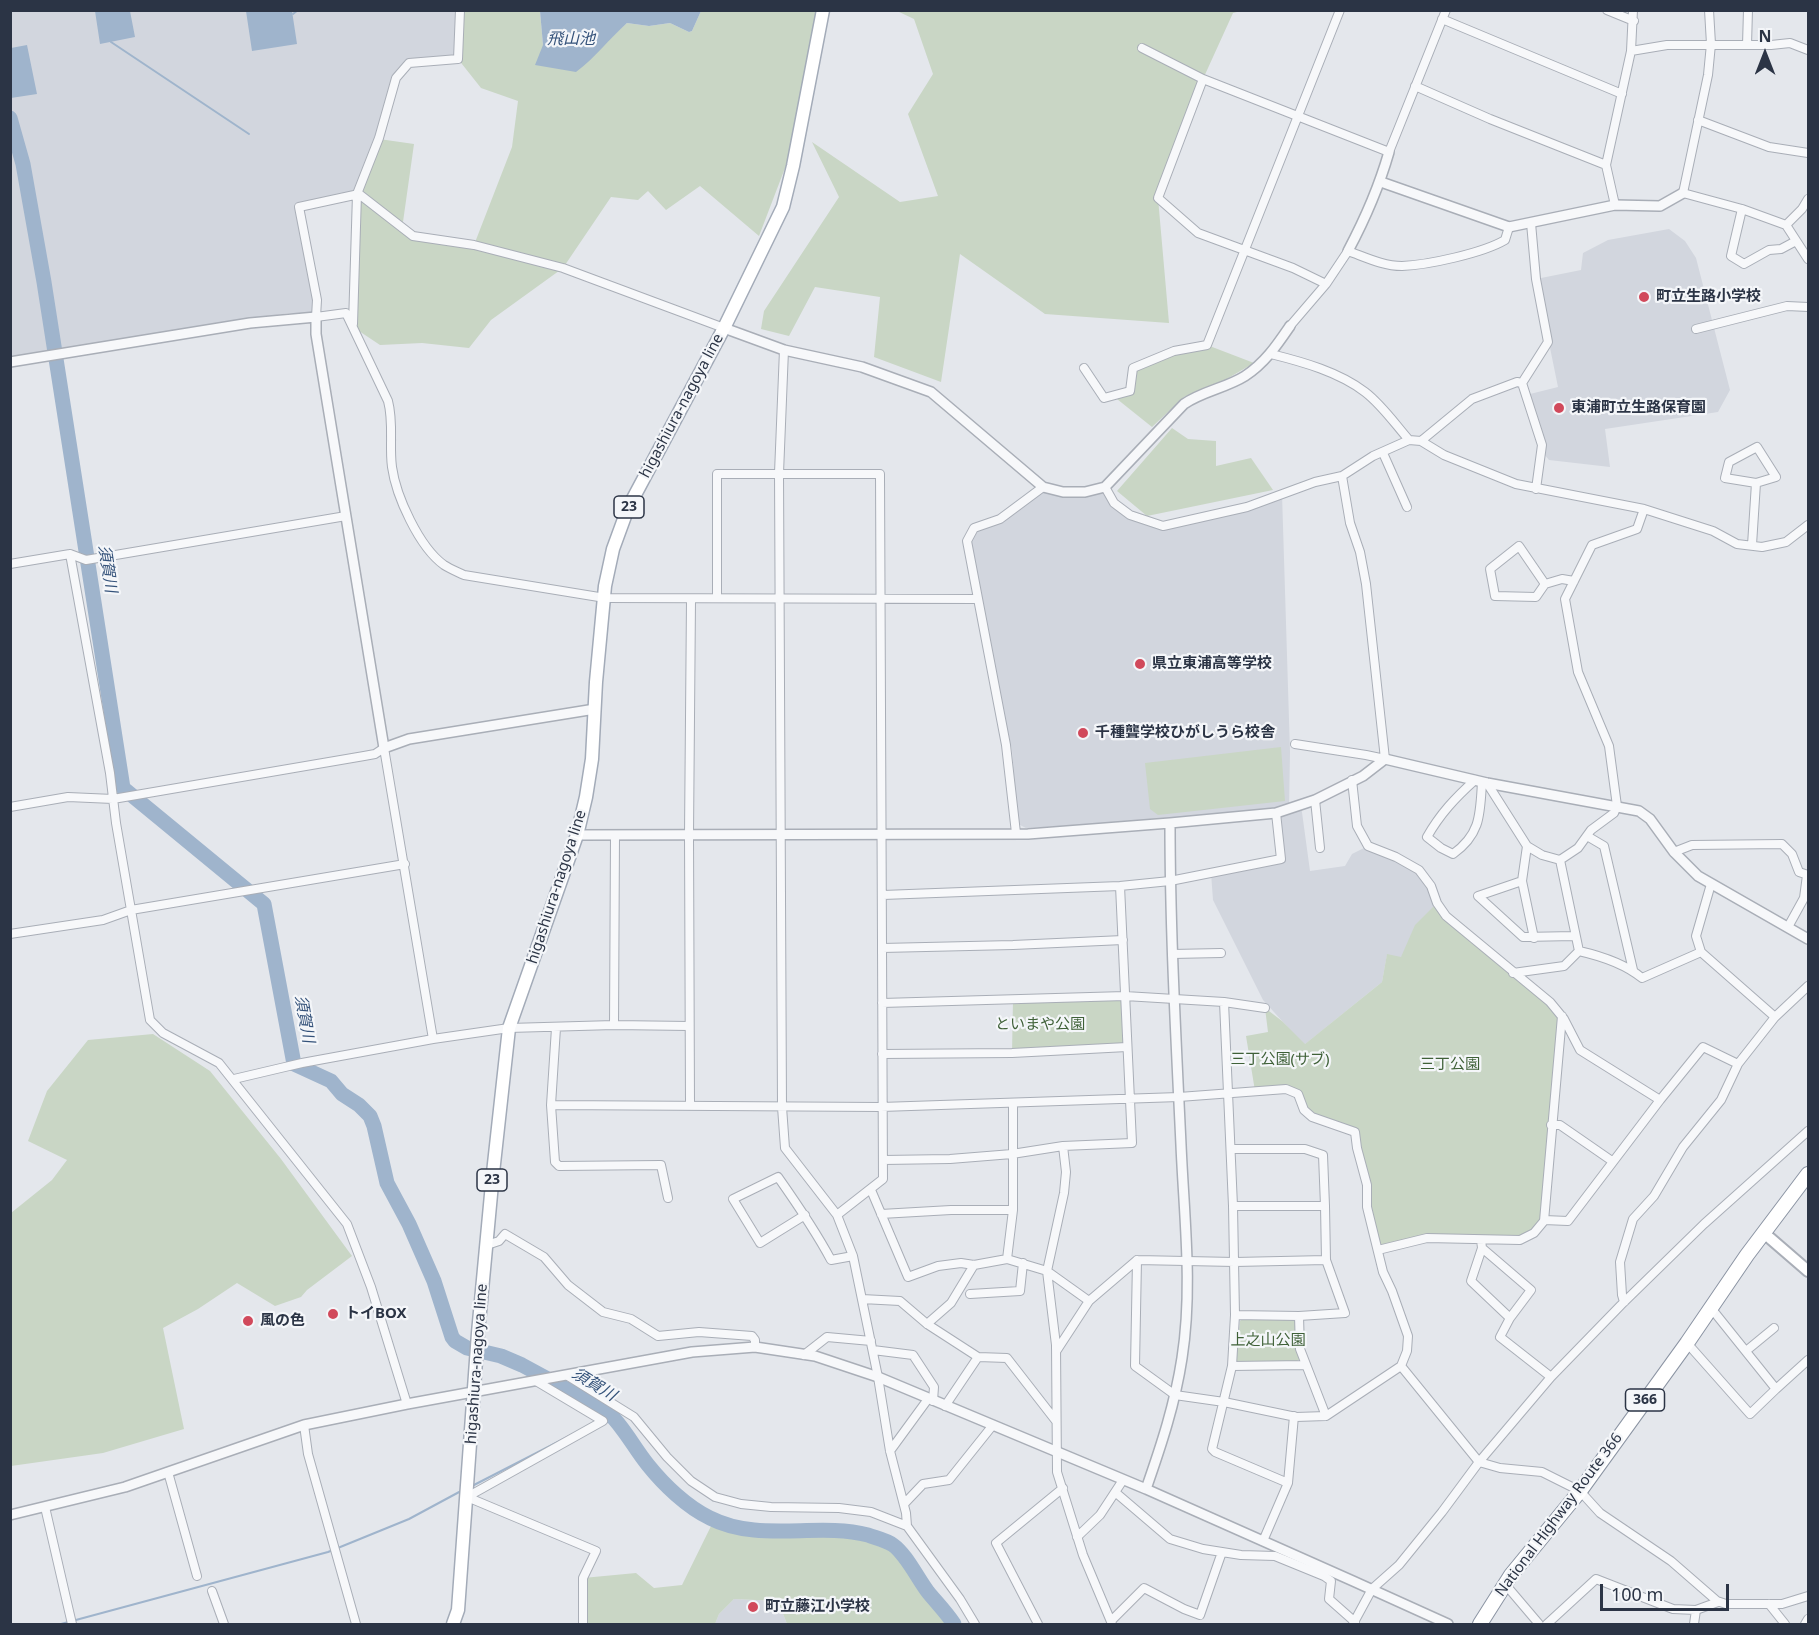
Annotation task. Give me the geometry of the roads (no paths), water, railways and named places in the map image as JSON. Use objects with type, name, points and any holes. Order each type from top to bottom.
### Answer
[{"type":"highway","name":"National Highway Route 366","points":[[1480,1624],[1505,1584],[1580,1491],[1764,1233],[1809,1174]]},
{"type":"main road","name":"higashiura-nagoya line","points":[[453,1624],[458,1610],[478,1333],[510,1028],[577,835],[586,797],[592,759],[596,681],[605,586],[613,549],[628,508],[724,328],[783,207],[823,10]]},
{"type":"main road","points":[[1764,1233],[1809,1271]]},
{"type":"street","points":[[353,327],[357,194],[379,139],[396,78],[409,63],[458,59],[460,10]]},
{"type":"street","points":[[1084,368],[1104,398],[1130,392],[1133,368],[1174,351],[1207,345],[1340,10]]},
{"type":"street","points":[[433,1039],[316,334],[316,300],[299,207],[357,194],[413,236],[474,245],[562,268],[784,350],[862,367],[931,392],[1043,487],[1063,492],[1085,492],[1105,487],[1184,404],[1198,395],[1245,376],[1271,354],[1290,326],[1326,284],[1365,220],[1381,182],[1389,152],[1446,10]]},
{"type":"street","points":[[1607,10],[1634,21]]},
{"type":"street","points":[[1615,205],[1606,165],[1631,51],[1633,10]]},
{"type":"street","points":[[1683,193],[1708,75],[1711,44],[1709,10]]},
{"type":"street","points":[[1747,45],[1748,10]]},
{"type":"street","points":[[1442,19],[1622,94]]},
{"type":"street","points":[[1631,51],[1667,45],[1790,43],[1809,50]]},
{"type":"street","points":[[1142,48],[1203,79],[1389,152]]},
{"type":"street","points":[[1203,79],[1158,198],[1198,233],[1293,268],[1326,284]]},
{"type":"street","points":[[1415,86],[1490,119],[1606,165]]},
{"type":"street","points":[[1698,120],[1769,147],[1809,153]]},
{"type":"street","points":[[1381,182],[1509,227],[1615,205],[1660,206],[1683,193],[1742,209],[1786,225],[1809,259]]},
{"type":"street","points":[[1786,225],[1809,199]]},
{"type":"street","points":[[1742,209],[1731,256],[1744,264],[1769,250],[1782,249],[1796,241]]},
{"type":"street","points":[[1522,383],[1548,342],[1536,279],[1531,223]]},
{"type":"street","points":[[1348,251],[1378,262],[1401,266],[1491,248],[1505,240],[1509,227]]},
{"type":"street","points":[[1696,329],[1788,306],[1809,307]]},
{"type":"street","points":[[10,362],[250,323],[346,314],[388,401],[391,411],[392,467],[398,490],[409,516],[428,548],[443,564],[464,575],[605,598],[978,599]]},
{"type":"street","points":[[784,350],[779,473],[782,1107],[785,1148],[837,1215],[853,1256],[872,1345],[890,1452],[904,1504],[907,1526],[960,1599],[975,1624]]},
{"type":"street","points":[[1271,354],[1301,362],[1350,382],[1366,393],[1409,440]]},
{"type":"street","points":[[1421,441],[1472,399],[1517,382],[1522,383]]},
{"type":"street","points":[[1522,383],[1542,445],[1536,489]]},
{"type":"street","points":[[1105,487],[1114,503],[1130,515],[1163,526],[1247,507],[1315,482],[1341,476],[1373,456],[1409,440],[1421,441],[1444,454],[1516,484],[1644,509],[1713,531],[1737,544],[1762,548],[1786,542],[1809,525]]},
{"type":"street","points":[[1757,447],[1776,477],[1756,483],[1725,478],[1729,462],[1757,447]]},
{"type":"street","points":[[1383,453],[1407,507]]},
{"type":"street","points":[[717,598],[717,474],[880,474],[883,1179],[837,1215]]},
{"type":"street","points":[[1341,476],[1350,523],[1360,552],[1366,584],[1385,759]]},
{"type":"street","points":[[1752,545],[1756,483]]},
{"type":"street","points":[[1016,833],[1006,745],[967,541],[974,528],[1000,519],[1043,487]]},
{"type":"street","points":[[1481,782],[1527,846],[1542,855],[1560,860],[1578,848],[1587,836],[1614,813],[1617,806],[1609,746],[1578,672],[1565,599],[1592,545],[1637,529],[1644,509]]},
{"type":"street","points":[[10,564],[70,554],[86,560],[346,516]]},
{"type":"street","points":[[1545,584],[1518,546],[1490,568],[1495,596],[1536,597],[1545,584],[1562,579],[1574,581]]},
{"type":"street","points":[[70,554],[89,653],[150,1020],[163,1033],[219,1063],[347,1224],[370,1287],[407,1404]]},
{"type":"street","points":[[690,1106],[691,600]]},
{"type":"street","points":[[10,807],[68,797],[113,799],[375,754],[384,748],[409,739],[595,709]]},
{"type":"street","points":[[1295,744],[1366,754],[1481,782],[1639,811],[1650,819],[1674,852],[1698,876],[1809,939]]},
{"type":"street","points":[[577,835],[1016,833],[1170,824],[1276,813],[1315,800],[1363,776],[1385,759]]},
{"type":"street","points":[[1352,780],[1357,826],[1368,846],[1396,857],[1419,870],[1431,886],[1437,903],[1446,916],[1550,1002],[1562,1016],[1580,1050],[1660,1100]]},
{"type":"street","points":[[1481,782],[1480,814],[1476,828],[1466,844],[1453,854],[1427,837],[1449,804],[1481,782]]},
{"type":"street","points":[[1315,800],[1320,848]]},
{"type":"street","points":[[883,895],[1120,886],[1170,881],[1281,859],[1276,813]]},
{"type":"street","points":[[1146,1489],[1164,1440],[1175,1395],[1185,1329],[1187,1260],[1172,954],[1170,824]]},
{"type":"street","points":[[614,1025],[615,835]]},
{"type":"street","points":[[1587,836],[1604,846],[1633,970]]},
{"type":"street","points":[[1674,852],[1692,844],[1782,844],[1792,854],[1799,872],[1808,875],[1804,898],[1788,927]]},
{"type":"street","points":[[1527,846],[1522,881],[1534,938]]},
{"type":"street","points":[[1560,860],[1574,936],[1579,951]]},
{"type":"street","points":[[10,934],[103,920],[131,910],[405,864]]},
{"type":"street","points":[[1522,881],[1478,896],[1523,937],[1574,936]]},
{"type":"street","points":[[1711,884],[1696,936],[1701,952],[1775,1017]]},
{"type":"street","points":[[883,1160],[950,1159],[1012,1154],[1062,1146],[1132,1143],[1120,886]]},
{"type":"street","points":[[882,948],[1123,940]]},
{"type":"street","points":[[1513,973],[1564,966],[1579,951]]},
{"type":"street","points":[[1579,951],[1598,955],[1633,970],[1642,978],[1701,952]]},
{"type":"street","points":[[1172,954],[1221,953]]},
{"type":"street","points":[[1624,1302],[1620,1262],[1633,1219],[1654,1196],[1683,1147],[1721,1100],[1738,1064],[1775,1017],[1806,992]]},
{"type":"street","points":[[882,1003],[1125,996],[1224,1002],[1265,1008]]},
{"type":"street","points":[[1224,1002],[1235,1262],[1235,1315],[1232,1366],[1212,1449],[1288,1483]]},
{"type":"street","points":[[1378,1250],[1427,1238],[1482,1244],[1520,1240],[1534,1233],[1544,1220],[1562,1016]]},
{"type":"street","points":[[234,1079],[302,1063],[433,1039],[510,1028],[614,1025],[689,1026]]},
{"type":"street","points":[[556,1028],[551,1105],[555,1162],[559,1166],[662,1165],[668,1198]]},
{"type":"street","points":[[882,1054],[1012,1053],[1127,1047]]},
{"type":"street","points":[[1544,1220],[1568,1221],[1612,1161],[1703,1047],[1738,1064]]},
{"type":"street","points":[[551,1105],[881,1107],[1179,1097],[1286,1089],[1298,1094],[1304,1110],[1312,1117],[1355,1132],[1367,1185],[1367,1207],[1383,1272],[1408,1336],[1407,1351],[1401,1366],[1326,1416],[1294,1416],[1175,1395],[1135,1366],[1137,1260]]},
{"type":"street","points":[[1007,1259],[1013,1210],[1013,1103]]},
{"type":"street","points":[[1551,1125],[1560,1125],[1612,1161]]},
{"type":"street","points":[[1115,1492],[1170,1539],[1203,1549],[1241,1555],[1275,1556],[1324,1576],[1331,1581],[1329,1599],[1354,1623],[1372,1589],[1399,1566],[1479,1461],[1551,1377],[1704,1224],[1809,1131]]},
{"type":"street","points":[[1062,1146],[1066,1172],[1064,1192],[1047,1271],[1056,1351],[1057,1472],[1083,1555],[1112,1623],[1144,1588],[1200,1615],[1222,1552]]},
{"type":"street","points":[[1231,1149],[1305,1149],[1323,1155],[1326,1260],[1345,1313],[1299,1316],[1235,1315]]},
{"type":"street","points":[[804,1215],[760,1243],[733,1199],[778,1177],[815,1230],[831,1260],[853,1256]]},
{"type":"street","points":[[871,1190],[908,1277],[938,1266],[961,1263],[974,1265],[1007,1259],[1047,1271],[1089,1301]]},
{"type":"street","points":[[1233,1206],[1325,1206]]},
{"type":"street","points":[[881,1214],[951,1210],[1013,1210]]},
{"type":"street","points":[[487,1245],[499,1241],[505,1234],[544,1257],[568,1285],[603,1312],[631,1318],[658,1336],[699,1332],[742,1334],[752,1336],[755,1347]]},
{"type":"street","points":[[1482,1244],[1531,1290],[1510,1318],[1500,1337],[1551,1377]]},
{"type":"street","points":[[1482,1244],[1471,1281],[1510,1318]]},
{"type":"street","points":[[1056,1351],[1089,1301],[1137,1260],[1235,1262],[1326,1260]]},
{"type":"street","points":[[970,1293],[1020,1291],[1023,1263]]},
{"type":"street","points":[[927,1324],[951,1303],[974,1265]]},
{"type":"street","points":[[862,1299],[900,1301],[927,1324],[978,1357],[1007,1358],[1056,1421]]},
{"type":"street","points":[[1711,1308],[1776,1389]]},
{"type":"street","points":[[1299,1316],[1300,1349],[1326,1416]]},
{"type":"street","points":[[1746,1351],[1774,1328]]},
{"type":"street","points":[[804,1355],[827,1337],[913,1355],[934,1387],[930,1400],[890,1452]]},
{"type":"street","points":[[1687,1343],[1750,1414],[1809,1360]]},
{"type":"street","points":[[10,1515],[125,1487],[304,1425],[692,1352],[755,1347],[816,1356],[878,1377],[1146,1489],[1448,1624]]},
{"type":"street","points":[[945,1406],[978,1357]]},
{"type":"street","points":[[1232,1366],[1305,1365]]},
{"type":"street","points":[[1401,1366],[1479,1461],[1500,1467],[1542,1472],[1580,1491],[1600,1513],[1671,1561],[1718,1602],[1782,1604],[1809,1596]]},
{"type":"street","points":[[568,1376],[634,1417],[667,1458],[691,1481],[715,1497],[741,1504],[771,1508],[839,1508],[871,1512],[907,1526]]},
{"type":"street","points":[[468,1491],[603,1420],[537,1381]]},
{"type":"street","points":[[1263,1541],[1288,1483],[1294,1416]]},
{"type":"street","points":[[304,1425],[308,1454],[356,1624]]},
{"type":"street","points":[[904,1504],[923,1484],[949,1480],[993,1425]]},
{"type":"street","points":[[168,1472],[197,1576]]},
{"type":"street","points":[[1077,1537],[1100,1515],[1123,1480]]},
{"type":"street","points":[[1038,1624],[996,1543],[1063,1488]]},
{"type":"street","points":[[468,1491],[596,1551],[583,1578],[583,1624]]},
{"type":"street","points":[[45,1507],[71,1620]]},
{"type":"street","points":[[1547,1624],[1596,1579],[1673,1609],[1696,1610],[1718,1602]]},
{"type":"street","points":[[1505,1584],[1539,1624]]},
{"type":"street","points":[[212,1591],[224,1624]]},
{"type":"street","points":[[1769,1604],[1785,1624]]},
{"type":"street","points":[[1694,1624],[1696,1610]]},
{"type":"street","points":[[1805,1624],[1809,1619]]},
{"type":"water","name":"飛山池","points":[[540,10],[701,11],[692,31],[689,32],[670,23],[649,26],[627,23],[576,72],[535,65],[543,45]]},
{"type":"water","points":[[95,11],[130,11],[135,37],[100,44]]},
{"type":"water","points":[[246,11],[292,11],[297,44],[252,51]]},
{"type":"water","points":[[27,45],[37,94],[11,98],[11,48]]},
{"type":"waterway","points":[[293,14],[298,10]]},
{"type":"waterway","points":[[111,42],[249,134]]},
{"type":"waterway","name":"須賀川","points":[[10,118],[23,164],[44,282],[123,788],[264,904],[294,1064],[331,1081],[342,1094],[359,1105],[370,1116],[387,1183],[409,1224],[434,1281],[452,1337],[467,1348],[501,1356],[522,1365],[607,1411],[661,1480],[684,1502],[710,1518],[748,1529],[829,1530],[868,1535],[890,1543],[903,1554],[928,1592],[954,1624]]},
{"type":"waterway","points":[[604,1423],[617,1420]]},
{"type":"waterway","points":[[472,1486],[587,1427]]},
{"type":"waterway","points":[[61,1624],[328,1552],[409,1519],[461,1491]]},
{"type":"place","name":"町立生路小学校","points":[[1644,297]]},
{"type":"place","name":"東浦町立生路保育園","points":[[1559,408]]},
{"type":"place","name":"県立東浦高等学校","points":[[1140,664]]},
{"type":"place","name":"千種聾学校ひがしうら校舎","points":[[1083,733]]},
{"type":"place","name":"トイBOX","points":[[333,1314]]},
{"type":"place","name":"風の色","points":[[248,1321]]},
{"type":"place","name":"町立藤江小学校","points":[[753,1607]]},
{"type":"park label","name":"といまや公園","points":[[1040,1025]]},
{"type":"park label","name":"三丁公園(サブ)","points":[[1280,1060]]},
{"type":"park label","name":"三丁公園","points":[[1450,1065]]},
{"type":"park label","name":"上之山公園","points":[[1268,1341]]}]
